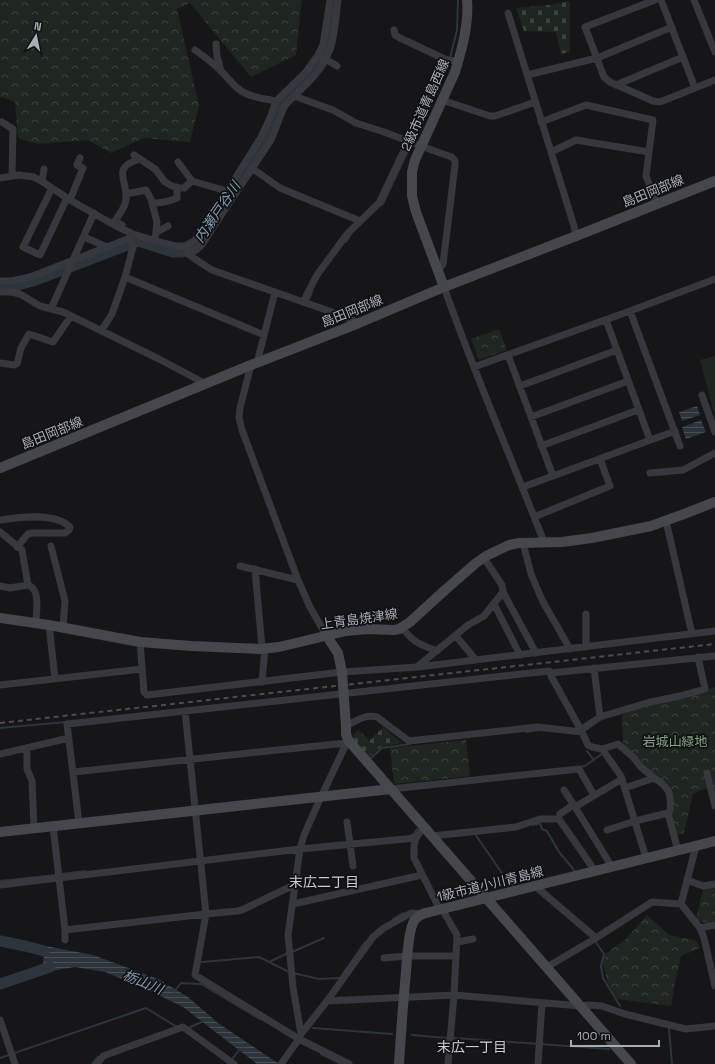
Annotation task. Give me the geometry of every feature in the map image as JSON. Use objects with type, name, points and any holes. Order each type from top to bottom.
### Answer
[{"type":"street","points":[[96,215],[108,217],[122,225],[176,246],[185,246],[194,241],[199,236],[264,132],[276,102],[307,70],[318,55],[323,42],[330,0]]},
{"type":"street","points":[[188,254],[202,245],[271,140],[284,107],[310,81],[329,53],[332,44],[338,0]]},
{"type":"street","name":"2級市道青島西線","points":[[444,287],[416,212],[412,196],[412,172],[421,146],[455,72],[465,34],[467,0]]},
{"type":"street","points":[[655,0],[585,27],[604,77],[616,85],[653,101],[660,102],[715,80]]},
{"type":"street","points":[[661,0],[695,88]]},
{"type":"street","points":[[694,0],[715,52]]},
{"type":"street","points":[[508,13],[576,236]]},
{"type":"street","points":[[527,75],[597,58],[672,27]]},
{"type":"street","points":[[394,30],[395,34],[400,38],[446,60],[458,61]]},
{"type":"street","points":[[323,42],[332,44]]},
{"type":"street","points":[[216,44],[217,56],[221,71]]},
{"type":"street","points":[[195,50],[221,71],[237,88],[245,93],[276,102],[284,107]]},
{"type":"street","points":[[318,55],[337,66]]},
{"type":"street","points":[[616,85],[684,57]]},
{"type":"street","points":[[303,302],[317,275],[347,234],[379,203],[446,60]]},
{"type":"street","points":[[307,70],[314,76]]},
{"type":"street","points":[[294,96],[333,110],[356,123],[452,156],[455,160],[455,166],[443,264],[438,270]]},
{"type":"street","points":[[442,100],[490,116],[495,116],[535,102]]},
{"type":"street","points":[[541,122],[586,105],[653,120],[646,176],[657,204]]},
{"type":"street","points":[[2,122],[13,129],[12,176]]},
{"type":"street","points":[[550,152],[576,140],[649,152]]},
{"type":"street","points":[[115,221],[124,208],[126,199],[122,176],[123,169],[137,157],[155,169],[165,182],[172,186],[184,188],[192,181]]},
{"type":"street","points":[[52,188],[23,247],[40,255],[83,168],[77,165],[80,158]]},
{"type":"street","points":[[178,162],[192,181],[227,191]]},
{"type":"street","points":[[252,168],[280,188],[360,221]]},
{"type":"street","points":[[42,181],[44,169]]},
{"type":"street","points":[[0,178],[19,175],[34,177],[132,236]]},
{"type":"street","points":[[236,177],[244,182]]},
{"type":"street","name":"島田岡部線","points":[[0,468],[254,364],[359,323],[444,287],[715,180]]},
{"type":"street","points":[[152,203],[170,201],[177,198],[177,187]]},
{"type":"street","points":[[126,194],[146,190],[151,199],[157,222],[156,237]]},
{"type":"street","points":[[51,309],[84,236],[96,215]]},
{"type":"street","points":[[0,281],[12,281],[30,277],[132,236],[156,237],[168,226]]},
{"type":"street","points":[[84,236],[107,247]]},
{"type":"street","points":[[101,330],[112,314],[125,277],[133,246],[132,236]]},
{"type":"street","points":[[185,246],[188,254],[212,270],[359,323]]},
{"type":"street","points":[[125,277],[264,335]]},
{"type":"street","points":[[474,367],[715,279]]},
{"type":"street","points":[[444,287],[452,312],[544,542]]},
{"type":"street","points":[[0,292],[20,294],[40,306],[71,316],[206,384]]},
{"type":"street","points":[[275,292],[264,335],[240,408],[239,418],[243,434],[298,580],[310,607],[326,635],[338,652],[342,672],[346,734],[348,742],[391,789],[631,1064]]},
{"type":"street","points":[[630,311],[680,446]]},
{"type":"street","points":[[0,363],[10,365],[17,364],[21,348],[29,334],[53,342],[71,316]]},
{"type":"street","points":[[606,320],[650,440]]},
{"type":"street","points":[[520,386],[617,350]]},
{"type":"street","points":[[508,355],[553,476]]},
{"type":"street","points":[[0,358],[10,365]]},
{"type":"street","points":[[531,417],[628,381]]},
{"type":"street","points":[[702,395],[715,432]]},
{"type":"street","points":[[541,446],[638,410]]},
{"type":"street","points":[[523,487],[675,431]]},
{"type":"street","points":[[650,473],[683,470],[715,453]]},
{"type":"street","points":[[534,517],[610,486],[600,459]]},
{"type":"street","name":"上青島焼津線","points":[[0,618],[49,625],[140,642],[191,646],[278,647],[346,631],[361,629],[394,630],[410,622],[465,571],[484,558],[510,545],[523,543],[562,542],[592,538],[651,526],[715,502]]},
{"type":"street","points":[[0,520],[30,517],[49,518],[56,519],[70,527],[65,533],[28,534],[18,547]]},
{"type":"street","points":[[666,521],[692,634]]},
{"type":"street","points":[[0,532],[22,550],[28,585]]},
{"type":"street","points":[[523,543],[531,574],[542,600],[570,649]]},
{"type":"street","points":[[51,546],[65,601],[63,628]]},
{"type":"street","points":[[484,558],[502,585],[503,592],[536,653]]},
{"type":"street","points":[[240,566],[298,580]]},
{"type":"street","points":[[255,569],[263,648],[262,682]]},
{"type":"street","points":[[0,586],[10,588],[28,585],[32,586],[37,595],[36,623]]},
{"type":"street","points":[[418,667],[468,625],[484,616],[503,592]]},
{"type":"street","points":[[494,604],[520,655]]},
{"type":"street","points":[[586,614],[586,647]]},
{"type":"street","points":[[49,625],[55,679]]},
{"type":"street","points":[[402,627],[408,636],[415,642],[437,651]]},
{"type":"street","points":[[140,642],[144,692],[147,695],[342,672],[418,667],[715,631]]},
{"type":"street","points":[[456,636],[476,660]]},
{"type":"street","points":[[79,823],[67,724],[549,671],[551,673],[715,656]]},
{"type":"street","points":[[346,726],[366,716],[377,717],[409,741],[537,727],[581,731],[600,717],[705,688],[698,657]]},
{"type":"street","points":[[594,668],[600,717]]},
{"type":"street","points":[[0,685],[142,669]]},
{"type":"street","points":[[551,673],[551,676],[588,745],[602,749],[618,744],[641,767],[667,788],[670,794],[670,812],[668,813],[678,851]]},
{"type":"street","points":[[185,711],[206,914],[195,975],[349,1064]]},
{"type":"street","points":[[0,754],[69,738]]},
{"type":"street","points":[[74,772],[348,742]]},
{"type":"street","points":[[300,1036],[288,935],[301,846],[304,835],[321,797],[348,742]]},
{"type":"street","points":[[27,748],[28,769],[32,781],[34,828]]},
{"type":"street","points":[[602,749],[621,776],[646,858]]},
{"type":"street","points":[[0,832],[579,769],[594,795]]},
{"type":"street","points":[[707,773],[715,806]]},
{"type":"street","points":[[625,788],[654,778]]},
{"type":"street","points":[[560,814],[622,779]]},
{"type":"street","points":[[564,790],[612,867]]},
{"type":"street","points":[[607,830],[668,813]]},
{"type":"street","points":[[432,836],[516,827],[540,820],[559,819],[595,871]]},
{"type":"street","points":[[348,822],[353,866]]},
{"type":"street","points":[[53,826],[65,940]]},
{"type":"street","points":[[424,827],[416,838],[414,858],[422,875],[457,935],[448,1064]]},
{"type":"street","points":[[0,885],[301,846],[416,838]]},
{"type":"street","name":"1級市道小川青島線","points":[[399,1064],[410,934],[414,921],[423,914],[715,842]]},
{"type":"street","points":[[681,904],[696,846]]},
{"type":"street","points":[[293,904],[422,875]]},
{"type":"street","points":[[687,880],[703,886],[715,884]]},
{"type":"street","points":[[65,930],[242,910],[296,884]]},
{"type":"street","points":[[535,886],[596,938]]},
{"type":"street","points":[[547,967],[652,902],[681,904],[700,928],[714,974],[715,986]]},
{"type":"street","points":[[281,1064],[300,1036],[374,937],[384,928],[411,913],[423,914]]},
{"type":"street","points":[[700,928],[715,925]]},
{"type":"street","points":[[457,942],[474,939]]},
{"type":"street","points":[[384,958],[407,956],[456,956]]},
{"type":"street","points":[[327,1001],[454,995],[581,1006],[602,1006],[625,1014],[686,1029],[715,1026]]},
{"type":"street","points":[[538,1064],[542,1003]]},
{"type":"street","points":[[0,1020],[15,1064]]},
{"type":"street","points":[[97,1064],[103,1056],[183,1027],[234,1064]]},
{"type":"green space","points":[[0,0],[302,0],[296,55],[251,77],[190,3],[177,9],[199,106],[190,142],[144,138],[111,153],[88,140],[38,144],[18,138],[15,102],[2,97],[0,98]]},
{"type":"green space","points":[[570,1],[570,52],[561,54],[556,32],[524,31],[516,8],[549,5]]},
{"type":"green space","points":[[499,329],[507,350],[479,360],[471,339]]},
{"type":"green space","points":[[715,356],[715,417],[700,360]]},
{"type":"green space","name":"岩城山緑地","points":[[715,687],[715,791],[704,789],[693,794],[684,833],[676,836],[672,823],[672,797],[623,743],[622,715],[650,703]]},
{"type":"green space","points":[[383,727],[402,743],[381,747],[368,758],[352,737],[358,730],[370,740]]},
{"type":"green space","points":[[466,740],[470,776],[394,784],[390,748]]},
{"type":"green space","points":[[715,887],[715,921],[705,923],[696,919],[703,889]]},
{"type":"green space","points":[[647,915],[669,935],[695,940],[700,948],[681,956],[671,1006],[617,999],[608,984],[603,964],[605,954],[626,939]]},
{"type":"water","points":[[697,406],[700,415],[682,421],[679,412]]},
{"type":"water","points":[[701,420],[706,432],[686,439],[682,427]]},
{"type":"water","points":[[30,943],[93,955],[158,979],[188,997],[218,1023],[279,1064],[257,1064],[183,1007],[142,987],[105,972],[75,967],[38,973],[37,967],[43,964],[44,955],[30,950]]},
{"type":"waterway","name":"内瀬戸谷川","points":[[0,286],[14,286],[33,281],[138,241],[173,252],[182,252],[193,248],[201,240],[266,137],[284,100],[307,78],[325,53],[333,0]]},
{"type":"waterway","points":[[450,58],[457,30],[458,0]]},
{"type":"waterway","points":[[380,206],[383,204],[426,113]]},
{"type":"waterway","points":[[346,242],[351,234]]},
{"type":"waterway","points":[[308,302],[312,292]]},
{"type":"waterway","points":[[0,728],[66,722]]},
{"type":"waterway","points":[[526,732],[539,730]]},
{"type":"waterway","points":[[370,759],[382,748],[410,744]]},
{"type":"waterway","points":[[587,751],[593,759]]},
{"type":"waterway","points":[[579,767],[585,766],[602,754]]},
{"type":"waterway","points":[[533,825],[540,823],[542,829],[547,831],[559,852],[574,870]]},
{"type":"waterway","points":[[411,835],[413,835],[417,829]]},
{"type":"waterway","points":[[475,834],[504,876],[513,885]]},
{"type":"waterway","points":[[61,874],[86,871]]},
{"type":"waterway","points":[[0,881],[56,875]]},
{"type":"waterway","points":[[393,919],[403,913]]},
{"type":"waterway","points":[[292,952],[324,938]]},
{"type":"waterway","points":[[0,941],[44,951]]},
{"type":"waterway","points":[[595,941],[604,954],[601,966],[603,978],[620,1006]]},
{"type":"waterway","points":[[340,978],[365,942]]},
{"type":"waterway","points":[[269,962],[288,953]]},
{"type":"waterway","points":[[202,962],[259,957],[289,972]]},
{"type":"waterway","name":"栃山川","points":[[0,984],[50,967]]},
{"type":"waterway","points":[[293,973],[319,979],[339,978]]},
{"type":"waterway","points":[[174,992],[181,983],[201,984],[260,1019]]},
{"type":"waterway","points":[[0,1058],[146,1008],[177,1027]]},
{"type":"waterway","points":[[188,1028],[204,1021]]},
{"type":"waterway","points":[[313,1028],[392,1034]]},
{"type":"waterway","points":[[669,1028],[672,1064]]},
{"type":"waterway","points":[[412,1035],[447,1038]]},
{"type":"waterway","points":[[454,1038],[609,1049]]},
{"type":"waterway","points":[[228,1064],[240,1049]]},
{"type":"waterway","points":[[321,1054],[341,1064]]},
{"type":"waterway","points":[[92,1064],[98,1057]]},
{"type":"railway","points":[[0,723],[715,644]]},
{"type":"district","name":"末広二丁目","points":[[324,882]]},
{"type":"district","name":"末広一丁目","points":[[472,1047]]}]
